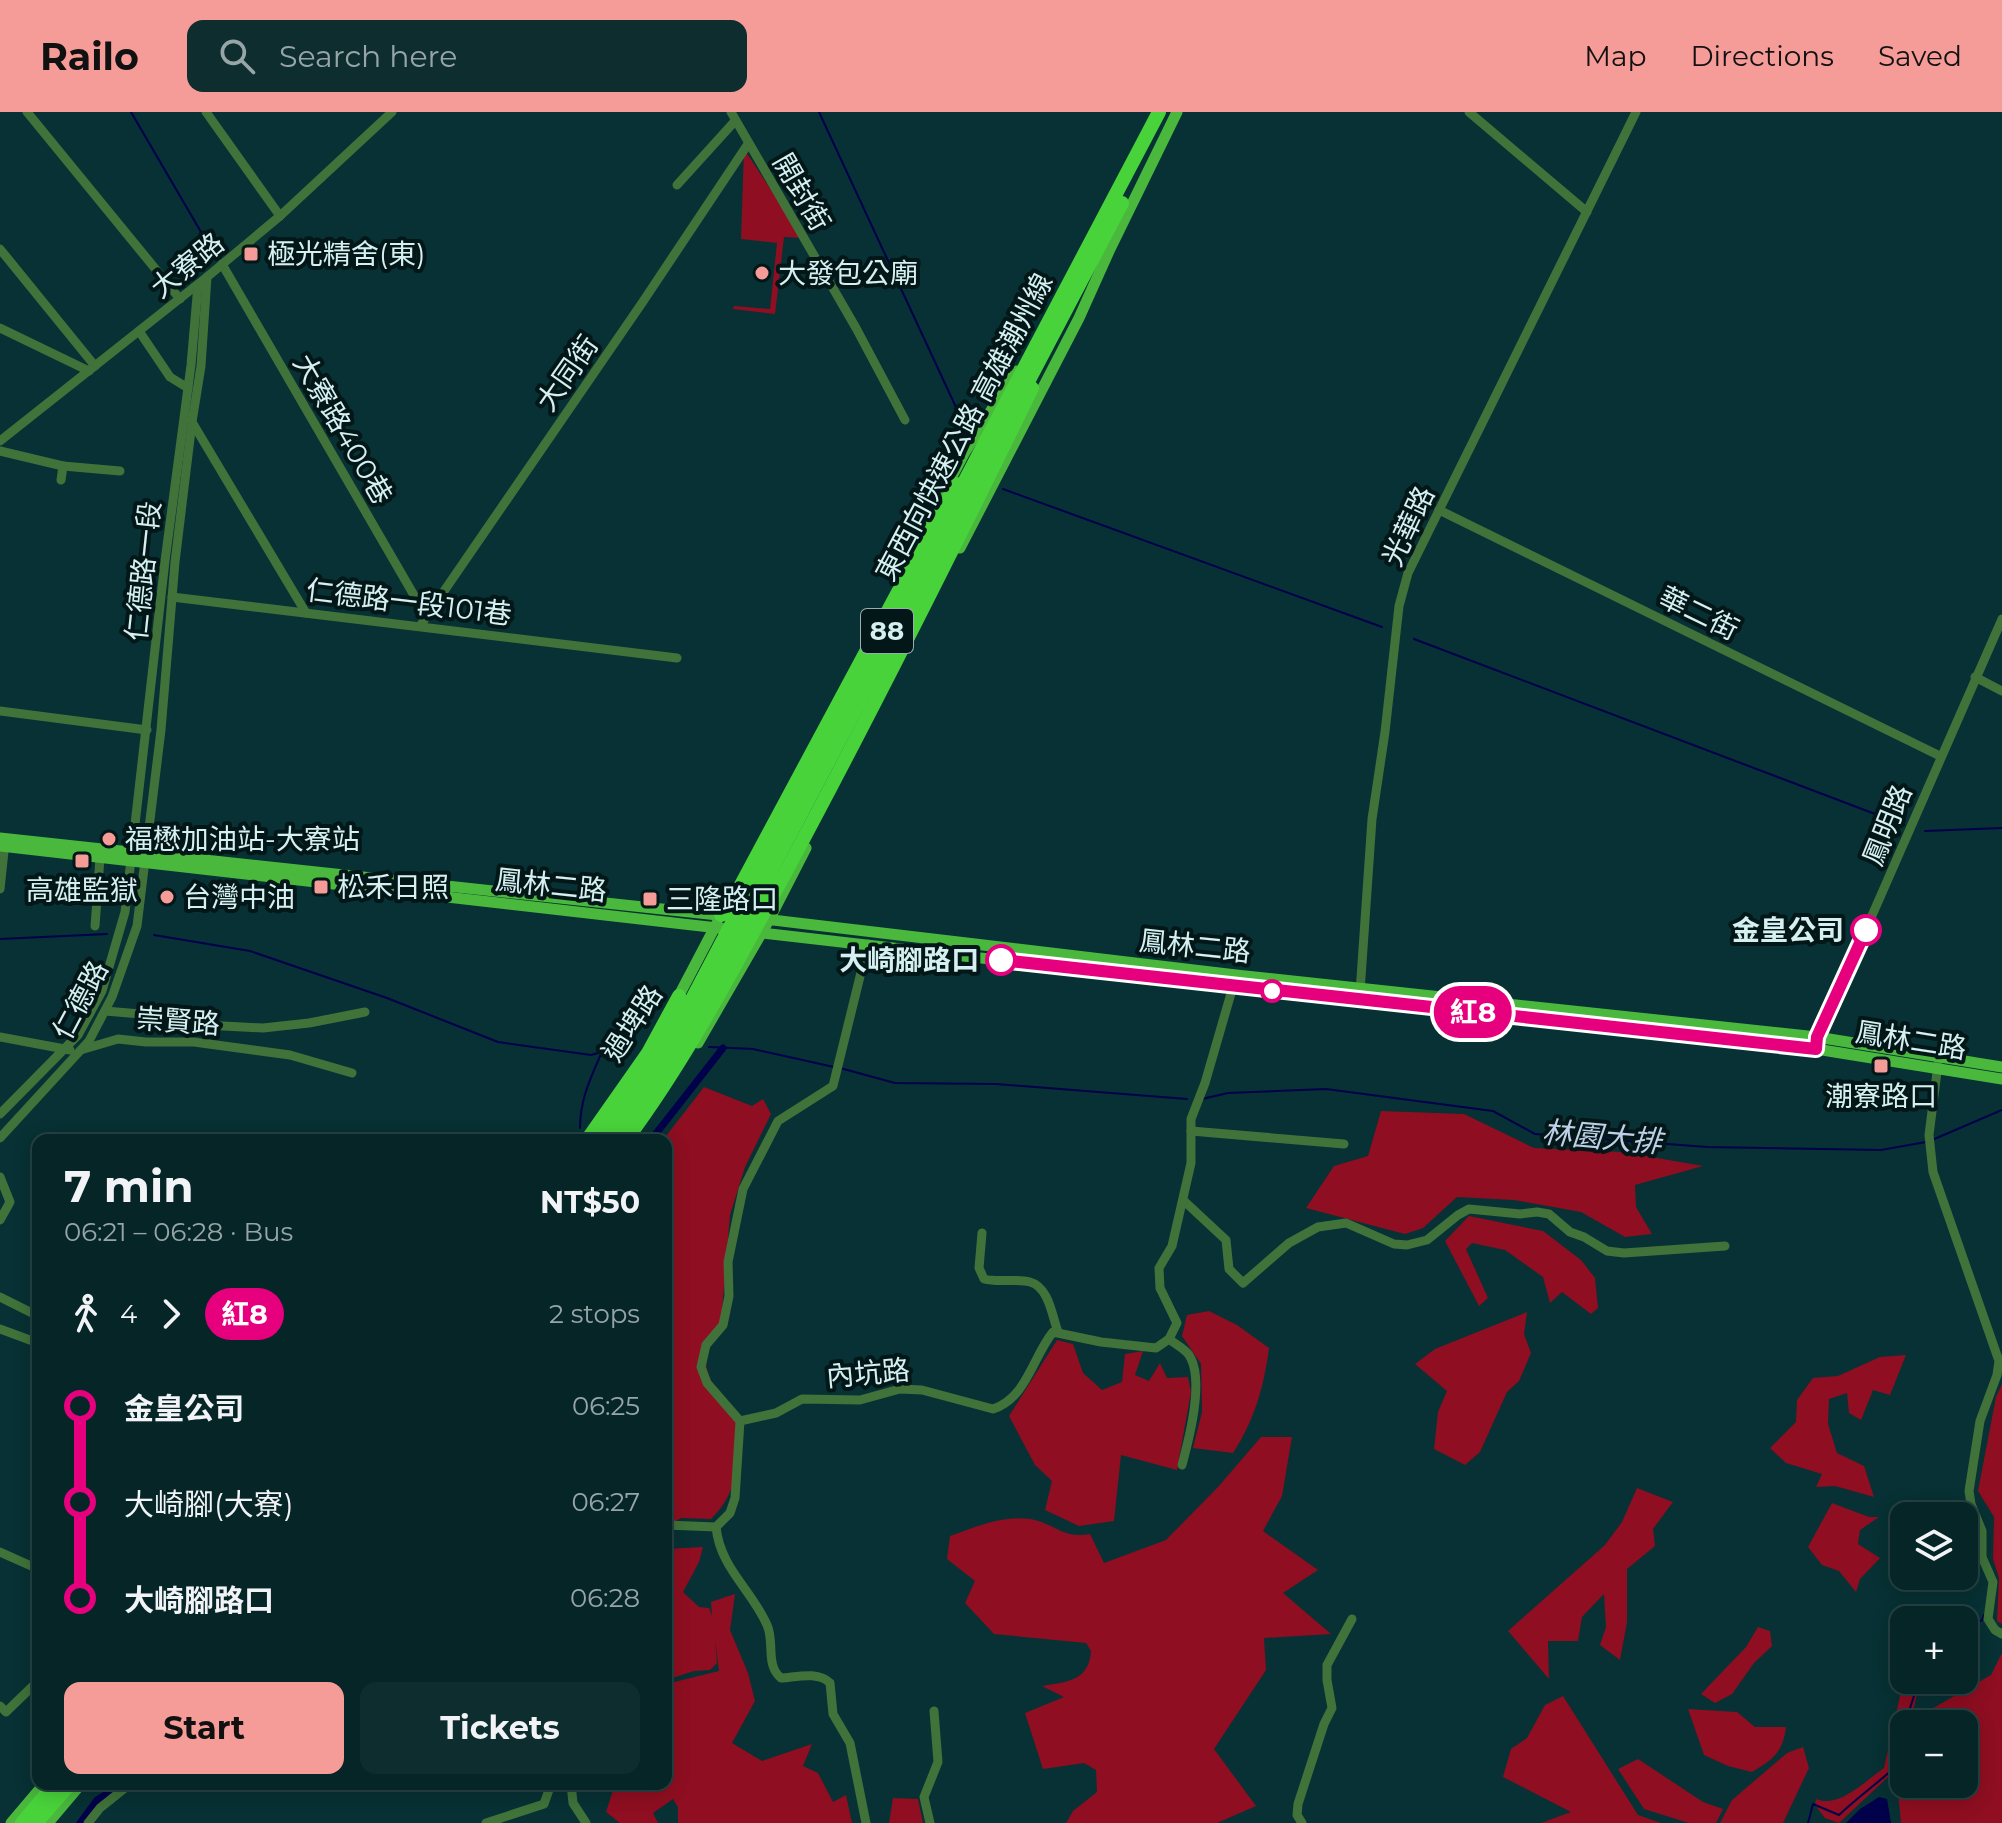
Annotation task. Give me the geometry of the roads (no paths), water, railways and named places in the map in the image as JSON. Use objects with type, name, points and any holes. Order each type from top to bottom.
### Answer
[{"type":"highway","name":"東西向快速公路 高雄潮州線","points":[[603,1134],[691,1001],[1159,112]]},
{"type":"highway","name":"東西向快速公路 高雄潮州線","points":[[617,1134],[700,1006],[1169,112]]},
{"type":"highway","points":[[630,1134],[761,925],[1007,439],[1073,297]]},
{"type":"highway","points":[[718,921],[736,894],[932,527],[1020,376]]},
{"type":"highway","points":[[591,1134],[648,1053],[679,996]]},
{"type":"highway","points":[[22,1823],[50,1790]]},
{"type":"highway","points":[[36,1823],[65,1790]]},
{"type":"main road","name":"過埤路","points":[[584,1134],[679,996],[939,500],[1016,371],[1152,112]]},
{"type":"main road","points":[[638,1134],[716,1014],[1036,406],[1177,112]]},
{"type":"main road","name":"鳳林二路","points":[[2,842],[761,925],[1235,981],[1359,1000],[1816,1043]]},
{"type":"main road","name":"鳳林二路","points":[[2,842],[100,858],[132,858]]},
{"type":"main road","name":"鳳林二路","points":[[761,925],[868,944],[1235,981],[1361,987],[1816,1043],[1938,1062],[2002,1067]]},
{"type":"main road","name":"鳳林二路","points":[[1938,1062],[2002,1079]]},
{"type":"main road","points":[[11,1823],[39,1790]]},
{"type":"main road","points":[[48,1823],[76,1790]]},
{"type":"street","points":[[27,112],[180,299]]},
{"type":"street","points":[[206,112],[280,216]]},
{"type":"street","name":"大寮路","points":[[0,441],[198,285],[280,216],[392,112]]},
{"type":"street","points":[[1469,112],[1587,212]]},
{"type":"street","name":"光華路","points":[[1359,1000],[1372,819],[1399,606],[1411,564],[1587,212],[1632,113]]},
{"type":"street","points":[[677,185],[733,116]]},
{"type":"street","name":"開封街","points":[[733,116],[856,328],[905,420]]},
{"type":"street","name":"大同街","points":[[420,626],[748,144]]},
{"type":"street","points":[[0,249],[92,368]]},
{"type":"street","name":"大寮路400巷","points":[[222,264],[426,616]]},
{"type":"street","name":"仁德路一段","points":[[146,860],[172,597],[201,366],[207,277]]},
{"type":"street","name":"仁德路一段","points":[[132,858],[198,285]]},
{"type":"street","points":[[0,328],[92,368]]},
{"type":"street","points":[[139,331],[170,377],[188,388]]},
{"type":"street","points":[[192,422],[306,613]]},
{"type":"street","points":[[0,451],[63,466],[120,471]]},
{"type":"street","points":[[61,480],[63,466]]},
{"type":"street","name":"華二街","points":[[1439,510],[1940,756]]},
{"type":"street","name":"仁德路一段101巷","points":[[172,597],[677,658]]},
{"type":"street","name":"鳳明路","points":[[1816,1043],[2002,619]]},
{"type":"street","points":[[1975,677],[2002,691]]},
{"type":"street","points":[[0,711],[147,730]]},
{"type":"street","points":[[0,889],[2,842]]},
{"type":"street","points":[[95,926],[100,858]]},
{"type":"street","name":"仁德路","points":[[0,1114],[66,1050],[78,1035],[102,991],[125,912],[132,858]]},
{"type":"street","name":"仁德路","points":[[0,1138],[83,1049],[105,1011],[137,926],[146,860]]},
{"type":"street","points":[[672,1525],[716,1527],[730,1513],[735,1498],[740,1421],[707,1383],[701,1367],[706,1345],[723,1325],[729,1296],[728,1262],[743,1189],[778,1121],[833,1086],[868,944]]},
{"type":"street","points":[[982,1233],[979,1268],[984,1279],[1030,1282],[1043,1290],[1058,1332],[1101,1342],[1156,1348],[1169,1339],[1177,1323],[1160,1288],[1159,1268],[1172,1246],[1191,1163],[1191,1119],[1205,1083],[1235,981]]},
{"type":"street","points":[[105,1011],[188,1018],[205,1025],[263,1028],[365,1012]]},
{"type":"street","name":"崇賢路","points":[[0,1037],[66,1050],[83,1049],[118,1039],[194,1042],[290,1055],[352,1073]]},
{"type":"street","points":[[1938,1062],[1929,1135],[1936,1185],[1999,1361],[1980,1421],[1969,1491],[1971,1504],[1981,1525],[1982,1557],[1993,1582],[1988,1619],[2002,1634]]},
{"type":"street","points":[[1191,1131],[1344,1144]]},
{"type":"street","points":[[0,1177],[10,1202],[0,1220]]},
{"type":"street","points":[[1183,1200],[1226,1240],[1229,1269],[1243,1283],[1289,1243],[1318,1227],[1346,1223],[1394,1244],[1407,1245],[1427,1240],[1469,1209],[1549,1214],[1570,1232],[1607,1251],[1624,1253],[1725,1246]]},
{"type":"street","points":[[0,1297],[32,1313]]},
{"type":"street","points":[[0,1329],[32,1341]]},
{"type":"street","name":"內坑路","points":[[740,1421],[776,1413],[802,1399],[860,1400],[900,1389],[922,1390],[993,1409],[1001,1406],[1029,1377],[1042,1345],[1053,1332],[1058,1332]]},
{"type":"street","points":[[1169,1339],[1190,1356],[1196,1388],[1193,1418],[1182,1465]]},
{"type":"street","points":[[716,1527],[720,1552],[760,1609],[770,1630],[776,1675],[781,1678],[819,1676],[828,1679],[833,1714],[850,1743],[866,1823]]},
{"type":"street","points":[[0,1552],[32,1566]]},
{"type":"street","points":[[1302,1823],[1297,1815],[1298,1804],[1332,1708],[1327,1665],[1352,1619]]},
{"type":"street","points":[[0,1706],[6,1712],[32,1687]]},
{"type":"street","points":[[930,1823],[924,1797],[938,1762],[934,1711]]},
{"type":"street","points":[[88,1823],[100,1808],[122,1790]]},
{"type":"street","points":[[486,1823],[544,1804],[549,1790]]},
{"type":"street","points":[[572,1790],[573,1803],[586,1823]]},
{"type":"waterway","points":[[131,112],[215,256]]},
{"type":"waterway","points":[[819,112],[967,431]]},
{"type":"waterway","points":[[1003,489],[1382,627]]},
{"type":"waterway","points":[[1414,639],[1904,825]]},
{"type":"waterway","points":[[1925,831],[2002,828]]},
{"type":"waterway","points":[[0,939],[107,934]]},
{"type":"waterway","points":[[154,935],[250,951],[387,998],[498,1042],[591,1055],[631,1044]]},
{"type":"waterway","points":[[709,1047],[753,1049],[834,1067]]},
{"type":"waterway","points":[[656,1134],[723,1048]]},
{"type":"waterway","points":[[580,1128],[584,1099],[601,1054]]},
{"type":"waterway","points":[[840,1068],[895,1083],[996,1084],[1187,1099]]},
{"type":"waterway","name":"林園大排","points":[[1202,1099],[1228,1093],[1326,1089],[1493,1111],[1535,1134],[1707,1147],[1881,1150],[1926,1142]]},
{"type":"waterway","name":"林園大排","points":[[1932,1140],[2002,1110]]},
{"type":"waterway","points":[[1978,1623],[1984,1615]]},
{"type":"waterway","points":[[1909,1710],[1915,1694]]},
{"type":"waterway","points":[[1808,1823],[1813,1804],[1839,1815],[1890,1771]]},
{"type":"waterway","points":[[80,1823],[97,1800],[113,1790]]},
{"type":"place","name":"極光精舍(東)","points":[[251,254]]},
{"type":"place","name":"大發包公廟","points":[[762,273]]},
{"type":"place","name":"福懋加油站-大寮站","points":[[109,839]]},
{"type":"place","name":"高雄監獄","points":[[82,861]]},
{"type":"place","name":"松禾日照","points":[[321,887]]},
{"type":"place","name":"台灣中油","points":[[167,897]]},
{"type":"place","name":"三隆路口","points":[[650,899]]},
{"type":"place","name":"金皇公司","points":[[1866,930]]},
{"type":"place","name":"大崎腳路口","points":[[1001,960]]},
{"type":"place","name":"潮寮路口","points":[[1881,1066]]}]
